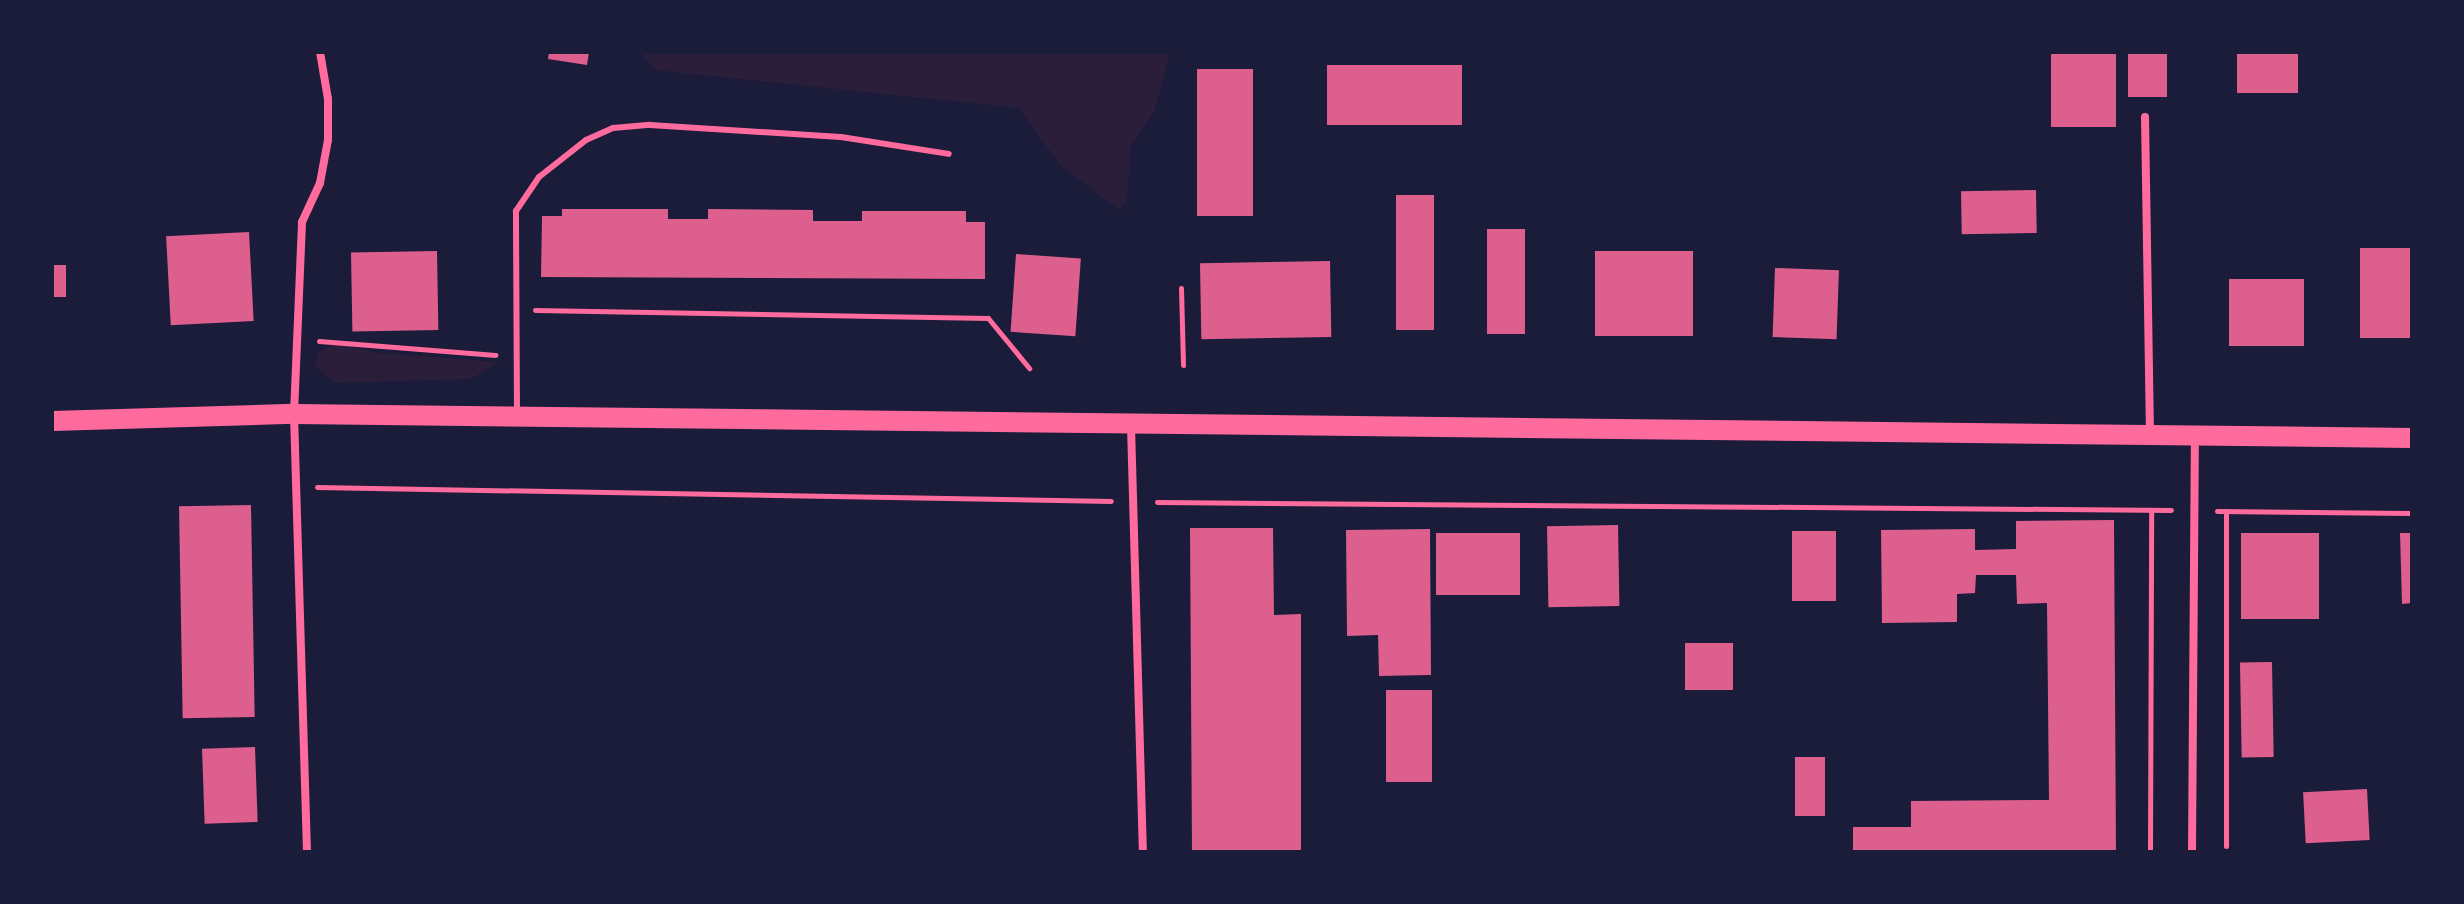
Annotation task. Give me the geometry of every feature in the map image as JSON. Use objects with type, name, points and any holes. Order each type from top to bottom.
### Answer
[{"type":"main road","points":[[52,421],[294,414],[2412,438]]},
{"type":"street","points":[[307,852],[294,414],[302,222],[320,183],[328,140],[328,99],[320,52]]},
{"type":"street","points":[[2145,117],[2150,434]]},
{"type":"street","points":[[1131,425],[1143,852]]},
{"type":"street","points":[[2192,852],[2195,435]]},
{"type":"lane","points":[[517,417],[514,309],[516,211],[558,159],[613,128],[650,125],[841,137],[949,154]]},
{"type":"path","points":[[1181,288],[1183,365]]},
{"type":"path","points":[[514,309],[988,318],[1029,368]]},
{"type":"path","points":[[297,344],[333,339],[368,347],[473,351],[516,360]]},
{"type":"path","points":[[296,486],[1133,502],[2412,513]]},
{"type":"path","points":[[2150,852],[2151,510]]},
{"type":"path","points":[[2226,511],[2226,846]]},
{"type":"shaded area","points":[[641,52],[1170,52],[1155,110],[1131,145],[1127,201],[1119,210],[1060,165],[1019,108],[655,70]]},
{"type":"shaded area","points":[[340,343],[372,352],[499,362],[471,379],[336,383],[314,366],[319,351]]},
{"type":"building","points":[[549,52],[589,52],[587,65],[548,59]]},
{"type":"building","points":[[2051,52],[2116,52],[2116,127],[2051,127]]},
{"type":"building","points":[[2128,52],[2167,52],[2167,97],[2128,97]]},
{"type":"building","points":[[2237,52],[2298,52],[2298,93],[2237,93]]},
{"type":"building","points":[[1327,65],[1462,65],[1462,125],[1327,125]]},
{"type":"building","points":[[1197,69],[1253,69],[1253,216],[1197,216]]},
{"type":"building","points":[[2036,190],[2037,233],[1962,234],[1961,191]]},
{"type":"building","points":[[1396,195],[1434,195],[1434,330],[1396,330]]},
{"type":"building","points":[[562,209],[668,209],[668,219],[708,219],[708,209],[813,210],[813,221],[862,221],[862,211],[966,211],[966,222],[985,222],[985,279],[541,277],[542,216],[562,216]]},
{"type":"building","points":[[1487,229],[1525,229],[1525,334],[1487,334]]},
{"type":"building","points":[[249,232],[254,321],[171,325],[166,236]]},
{"type":"building","points":[[2360,248],[2412,248],[2412,338],[2360,338]]},
{"type":"building","points":[[437,251],[438,330],[352,331],[351,253]]},
{"type":"building","points":[[1595,251],[1693,251],[1693,336],[1595,336]]},
{"type":"building","points":[[1016,254],[1081,259],[1075,336],[1011,332]]},
{"type":"building","points":[[1330,261],[1331,337],[1201,339],[1200,263]]},
{"type":"building","points":[[52,265],[66,265],[66,297],[52,297]]},
{"type":"building","points":[[1775,268],[1839,270],[1837,339],[1773,337]]},
{"type":"building","points":[[2229,279],[2304,279],[2304,346],[2229,346]]},
{"type":"building","points":[[251,505],[255,717],[183,718],[179,506]]},
{"type":"building","points":[[2114,520],[2116,852],[1853,852],[1853,827],[1911,827],[1911,801],[2049,800],[2047,603],[2017,604],[2016,575],[1976,575],[1975,593],[1957,594],[1957,622],[1882,623],[1881,530],[1975,529],[1975,550],[2016,549],[2016,521]]},
{"type":"building","points":[[1618,525],[1619,606],[1548,607],[1547,526]]},
{"type":"building","points":[[1190,528],[1273,528],[1274,615],[1301,614],[1301,852],[1192,852]]},
{"type":"building","points":[[1430,529],[1431,675],[1379,676],[1378,635],[1347,636],[1346,530]]},
{"type":"building","points":[[1792,531],[1836,531],[1836,601],[1792,601]]},
{"type":"building","points":[[1436,533],[1520,533],[1520,595],[1436,595]]},
{"type":"building","points":[[2241,533],[2319,533],[2319,619],[2241,619]]},
{"type":"building","points":[[2400,533],[2412,533],[2412,603],[2402,604]]},
{"type":"building","points":[[1685,643],[1733,643],[1733,690],[1685,690]]},
{"type":"building","points":[[2272,662],[2274,757],[2242,758],[2240,663]]},
{"type":"building","points":[[1386,690],[1432,690],[1432,782],[1386,782]]},
{"type":"building","points":[[255,747],[258,822],[205,824],[202,749]]},
{"type":"building","points":[[1795,757],[1825,757],[1825,816],[1795,816]]},
{"type":"building","points":[[2367,789],[2370,840],[2306,843],[2303,792]]}]
